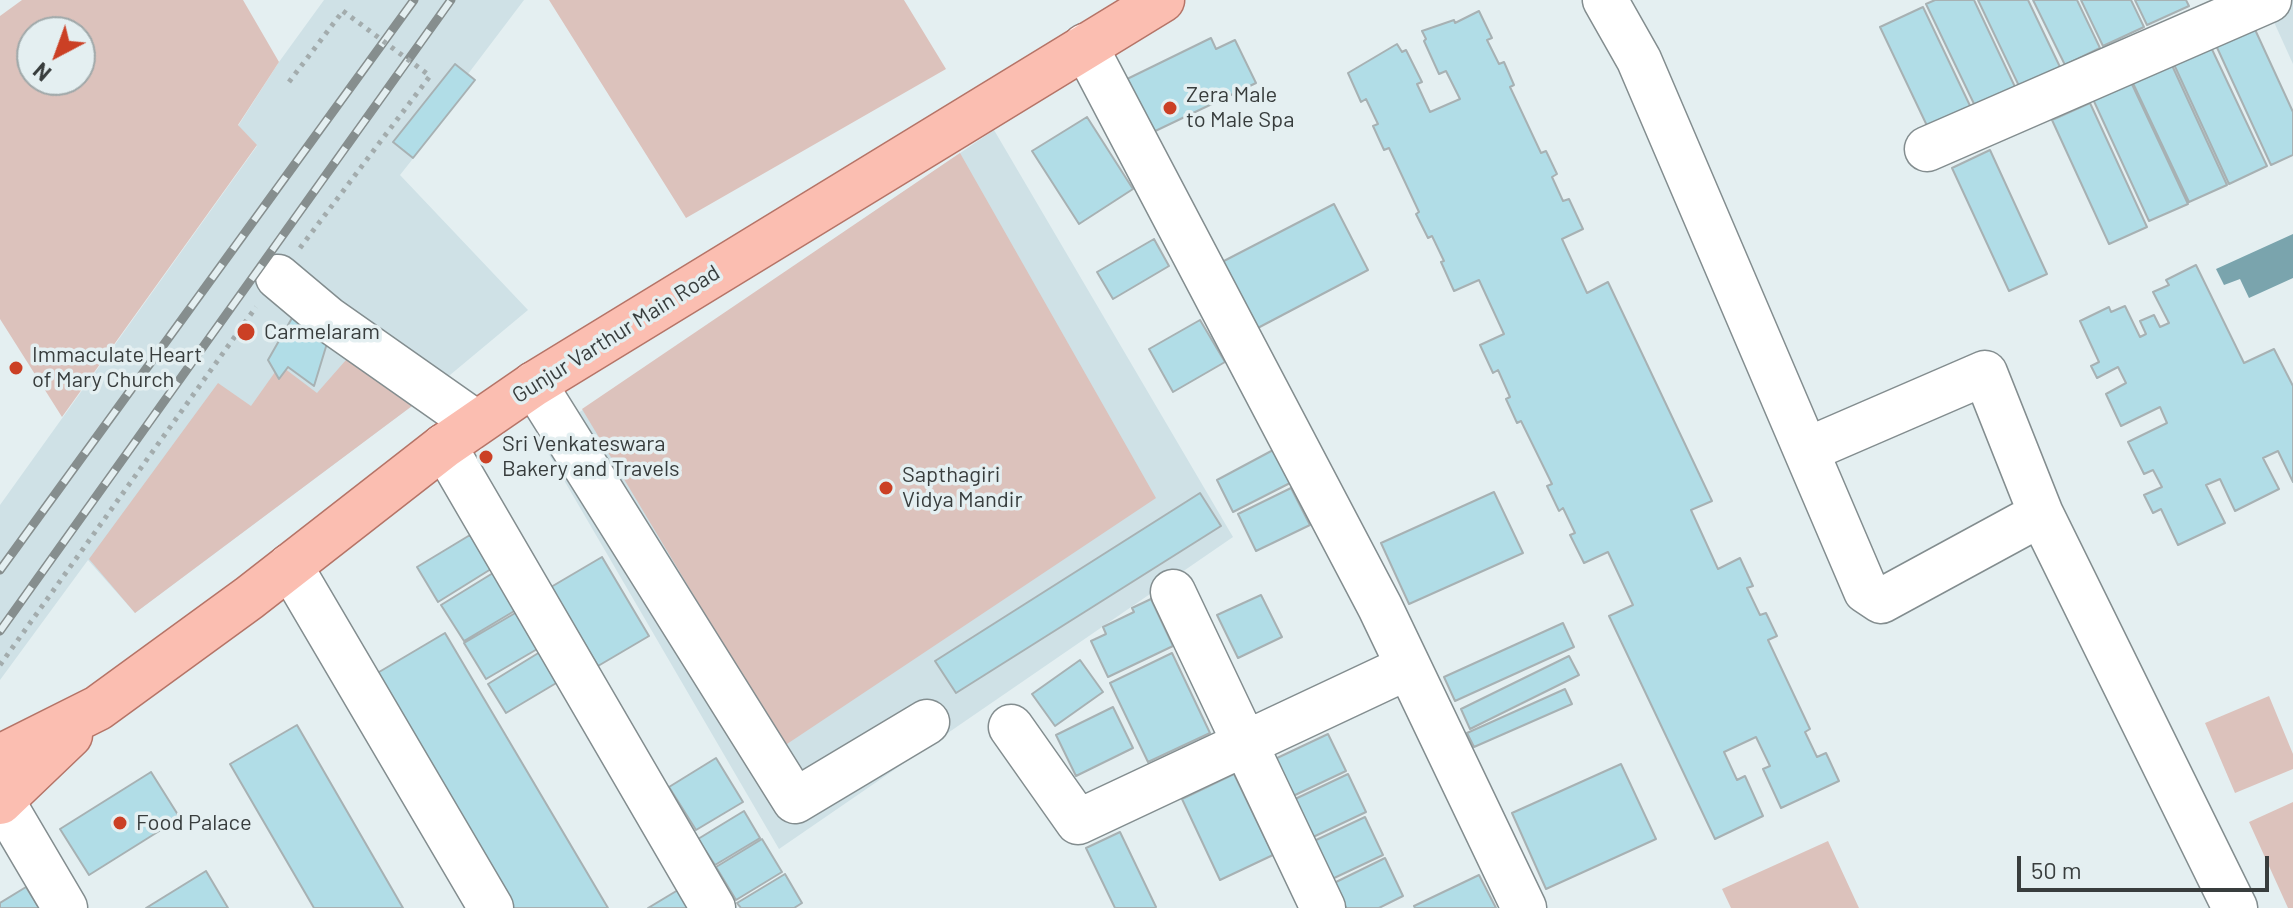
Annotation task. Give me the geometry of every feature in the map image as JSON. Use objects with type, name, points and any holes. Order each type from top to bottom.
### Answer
[{"type":"main road","name":"Gunjur Varthur Main Road","points":[[1,802],[98,708],[290,566],[460,434],[534,384],[1162,0]]},
{"type":"main road","name":"Gunjur Varthur Main Road","points":[[0,757],[98,708]]},
{"type":"street","points":[[1605,0],[1639,60],[1866,591],[1881,601],[2041,514]]},
{"type":"street","points":[[1927,149],[2269,0]]},
{"type":"street","points":[[1085,46],[1380,607],[1524,908]]},
{"type":"street","points":[[278,277],[460,434],[713,908]]},
{"type":"street","points":[[1807,450],[1985,373],[2041,514],[2235,908]]},
{"type":"street","points":[[534,384],[795,801],[927,722]]},
{"type":"street","points":[[290,566],[491,908]]},
{"type":"street","points":[[1173,592],[1323,908]]},
{"type":"street","points":[[1011,727],[1078,822],[1408,667]]},
{"type":"street","points":[[1,802],[65,908]]},
{"type":"path","points":[[0,665],[278,277],[430,76],[343,11],[289,82]]},
{"type":"shaded area","points":[[22,0],[243,0],[279,62],[238,125],[257,145],[62,417],[0,319],[0,16]]},
{"type":"shaded area","points":[[324,0],[524,0],[468,74],[475,80],[400,175],[528,310],[420,400],[135,613],[88,560],[0,680],[0,505],[257,146],[238,126]]},
{"type":"shaded area","points":[[549,0],[904,0],[946,69],[686,218]]},
{"type":"shaded area","points":[[2264,0],[2293,0],[2293,64]]},
{"type":"shaded area","name":"Sapthagiri Vidya Mandir","points":[[994,130],[1233,537],[779,849],[540,439]]},
{"type":"shaded area","name":"Sapthagiri Vidya Mandir","points":[[960,153],[1156,498],[784,746],[582,409]]},
{"type":"shaded area","points":[[353,352],[420,400],[135,613],[89,559],[218,383],[251,406],[280,365],[317,393]]},
{"type":"shaded area","points":[[2269,696],[2293,754],[2293,769],[2235,793],[2205,723]]},
{"type":"shaded area","points":[[2293,802],[2293,908],[2288,908],[2249,822]]},
{"type":"shaded area","points":[[1828,841],[1859,908],[1731,908],[1722,889]]},
{"type":"water","points":[[2293,234],[2293,278],[2249,298],[2240,279],[2224,285],[2216,269]]},
{"type":"building","points":[[1935,0],[1974,0],[2016,89],[1976,108],[1926,4]]},
{"type":"building","points":[[1978,0],[2028,0],[2060,67],[2019,86]]},
{"type":"building","points":[[2033,0],[2077,0],[2100,48],[2065,65]]},
{"type":"building","points":[[2081,0],[2131,0],[2144,27],[2103,46]]},
{"type":"building","points":[[2135,0],[2186,0],[2189,6],[2147,25]]},
{"type":"building","points":[[1923,7],[1973,112],[1930,132],[1880,27]]},
{"type":"building","points":[[1479,11],[1492,38],[1487,40],[1499,64],[1504,62],[1514,85],[1510,87],[1541,153],[1546,151],[1557,174],[1552,177],[1563,201],[1569,199],[1583,229],[1562,239],[1587,293],[1608,282],[1712,501],[1691,510],[1718,569],[1740,558],[1753,586],[1747,588],[1760,615],[1766,613],[1777,636],[1768,640],[1810,729],[1805,732],[1817,757],[1826,753],[1839,781],[1781,808],[1763,769],[1770,766],[1756,737],[1724,752],[1737,780],[1745,776],[1763,816],[1715,839],[1609,616],[1633,605],[1608,552],[1584,563],[1570,535],[1575,533],[1563,508],[1559,511],[1547,486],[1552,484],[1521,421],[1517,423],[1506,399],[1510,397],[1498,370],[1493,373],[1480,345],[1504,334],[1479,280],[1454,291],[1441,262],[1444,261],[1432,236],[1428,238],[1416,214],[1419,212],[1389,148],[1384,150],[1373,126],[1378,124],[1366,99],[1361,102],[1348,73],[1397,44],[1402,52],[1406,50],[1422,82],[1417,84],[1430,112],[1460,99],[1446,71],[1439,74],[1422,31],[1454,20],[1455,23]]},
{"type":"building","points":[[2252,23],[2293,112],[2293,155],[2271,165],[2214,41]]},
{"type":"building","name":"Zera Male to Male Spa","points":[[1211,38],[1216,49],[1235,40],[1256,83],[1149,134],[1123,81]]},
{"type":"building","points":[[2209,43],[2267,166],[2229,184],[2172,60]]},
{"type":"building","points":[[2170,61],[2227,185],[2189,202],[2131,79]]},
{"type":"building","points":[[455,64],[475,80],[413,158],[393,142]]},
{"type":"building","points":[[2130,80],[2188,204],[2149,221],[2092,97]]},
{"type":"building","points":[[2090,103],[2147,227],[2109,244],[2052,120]]},
{"type":"building","points":[[1087,117],[1133,189],[1079,224],[1032,151]]},
{"type":"building","points":[[1990,150],[2047,274],[2009,291],[1952,168]]},
{"type":"building","points":[[1334,204],[1368,270],[1254,330],[1220,263]]},
{"type":"building","points":[[1154,239],[1169,266],[1113,299],[1097,272]]},
{"type":"building","points":[[2196,265],[2244,363],[2274,349],[2293,386],[2293,482],[2278,451],[2263,458],[2279,489],[2235,511],[2220,479],[2206,485],[2225,523],[2178,545],[2161,509],[2153,513],[2144,495],[2162,487],[2153,470],[2144,474],[2128,442],[2167,423],[2160,407],[2121,426],[2106,394],[2126,383],[2118,367],[2097,378],[2091,366],[2099,362],[2080,321],[2109,307],[2111,312],[2125,306],[2140,337],[2146,334],[2140,321],[2154,315],[2160,327],[2169,323],[2153,292],[2169,285],[2166,280]]},
{"type":"building","points":[[292,318],[332,327],[314,386],[288,367],[279,379],[268,360]]},
{"type":"building","points":[[1200,320],[1225,362],[1173,392],[1149,349]]},
{"type":"building","points":[[1275,449],[1292,482],[1233,512],[1217,480]]},
{"type":"building","points":[[1291,488],[1310,525],[1256,551],[1238,514]]},
{"type":"building","points":[[1494,492],[1523,553],[1409,604],[1381,543]]},
{"type":"building","points":[[1200,493],[1221,526],[956,693],[935,661]]},
{"type":"building","points":[[470,535],[491,569],[438,602],[417,567]]},
{"type":"building","points":[[602,557],[649,636],[598,666],[551,587]]},
{"type":"building","points":[[493,573],[516,610],[464,641],[441,605]]},
{"type":"building","points":[[1261,595],[1282,637],[1238,658],[1217,615]]},
{"type":"building","points":[[1151,599],[1173,646],[1108,677],[1091,641],[1106,634],[1103,627],[1134,612],[1132,608]]},
{"type":"building","points":[[517,612],[539,648],[486,679],[464,643]]},
{"type":"building","points":[[1563,623],[1574,647],[1455,701],[1444,677]]},
{"type":"building","points":[[445,633],[608,908],[511,908],[374,675]]},
{"type":"building","points":[[540,652],[558,682],[506,713],[488,684]]},
{"type":"building","points":[[1172,653],[1210,733],[1148,762],[1110,683]]},
{"type":"building","points":[[1569,656],[1579,675],[1470,729],[1461,709]]},
{"type":"building","points":[[1080,660],[1103,692],[1055,726],[1032,694]]},
{"type":"building","points":[[1565,689],[1572,704],[1474,747],[1467,733]]},
{"type":"building","points":[[1113,707],[1133,748],[1076,776],[1056,735]]},
{"type":"building","points":[[297,725],[403,908],[314,908],[230,764]]},
{"type":"building","points":[[1328,734],[1346,771],[1293,796],[1275,759]]},
{"type":"building","points":[[716,758],[743,802],[696,830],[669,787]]},
{"type":"building","points":[[1621,764],[1656,839],[1546,889],[1512,813]]},
{"type":"building","name":"Food Palace","points":[[151,772],[180,818],[89,875],[60,829]]},
{"type":"building","points":[[1234,774],[1273,855],[1220,880],[1182,799]]},
{"type":"building","points":[[1348,774],[1366,812],[1311,838],[1293,800]]},
{"type":"building","points":[[744,811],[760,838],[715,865],[698,839]]},
{"type":"building","points":[[1365,817],[1383,855],[1332,879],[1314,841]]},
{"type":"building","points":[[1120,832],[1155,908],[1115,908],[1086,848]]},
{"type":"building","points":[[762,839],[782,872],[736,900],[716,867]]},
{"type":"building","points":[[1385,858],[1403,896],[1379,908],[1346,908],[1334,883]]},
{"type":"building","points":[[206,871],[228,908],[146,908]]},
{"type":"building","points":[[785,874],[802,903],[794,908],[741,908],[737,903]]},
{"type":"building","points":[[1479,875],[1496,908],[1414,906]]},
{"type":"building","points":[[26,887],[39,908],[0,908],[0,903]]},
{"type":"building","points":[[678,890],[690,908],[648,908]]},
{"type":"railway","points":[[0,570],[414,0]]},
{"type":"railway","points":[[0,631],[451,0]]},
{"type":"place","name":"Zera Male to Male Spa","points":[[1170,108]]},
{"type":"place","name":"Carmelaram","points":[[246,332]]},
{"type":"place","name":"Immaculate Heart of Mary Church","points":[[16,368]]},
{"type":"place","name":"Sri Venkateswara Bakery and Travels","points":[[486,457]]},
{"type":"place","name":"Sapthagiri Vidya Mandir","points":[[886,488]]},
{"type":"place","name":"Food Palace","points":[[120,823]]}]
